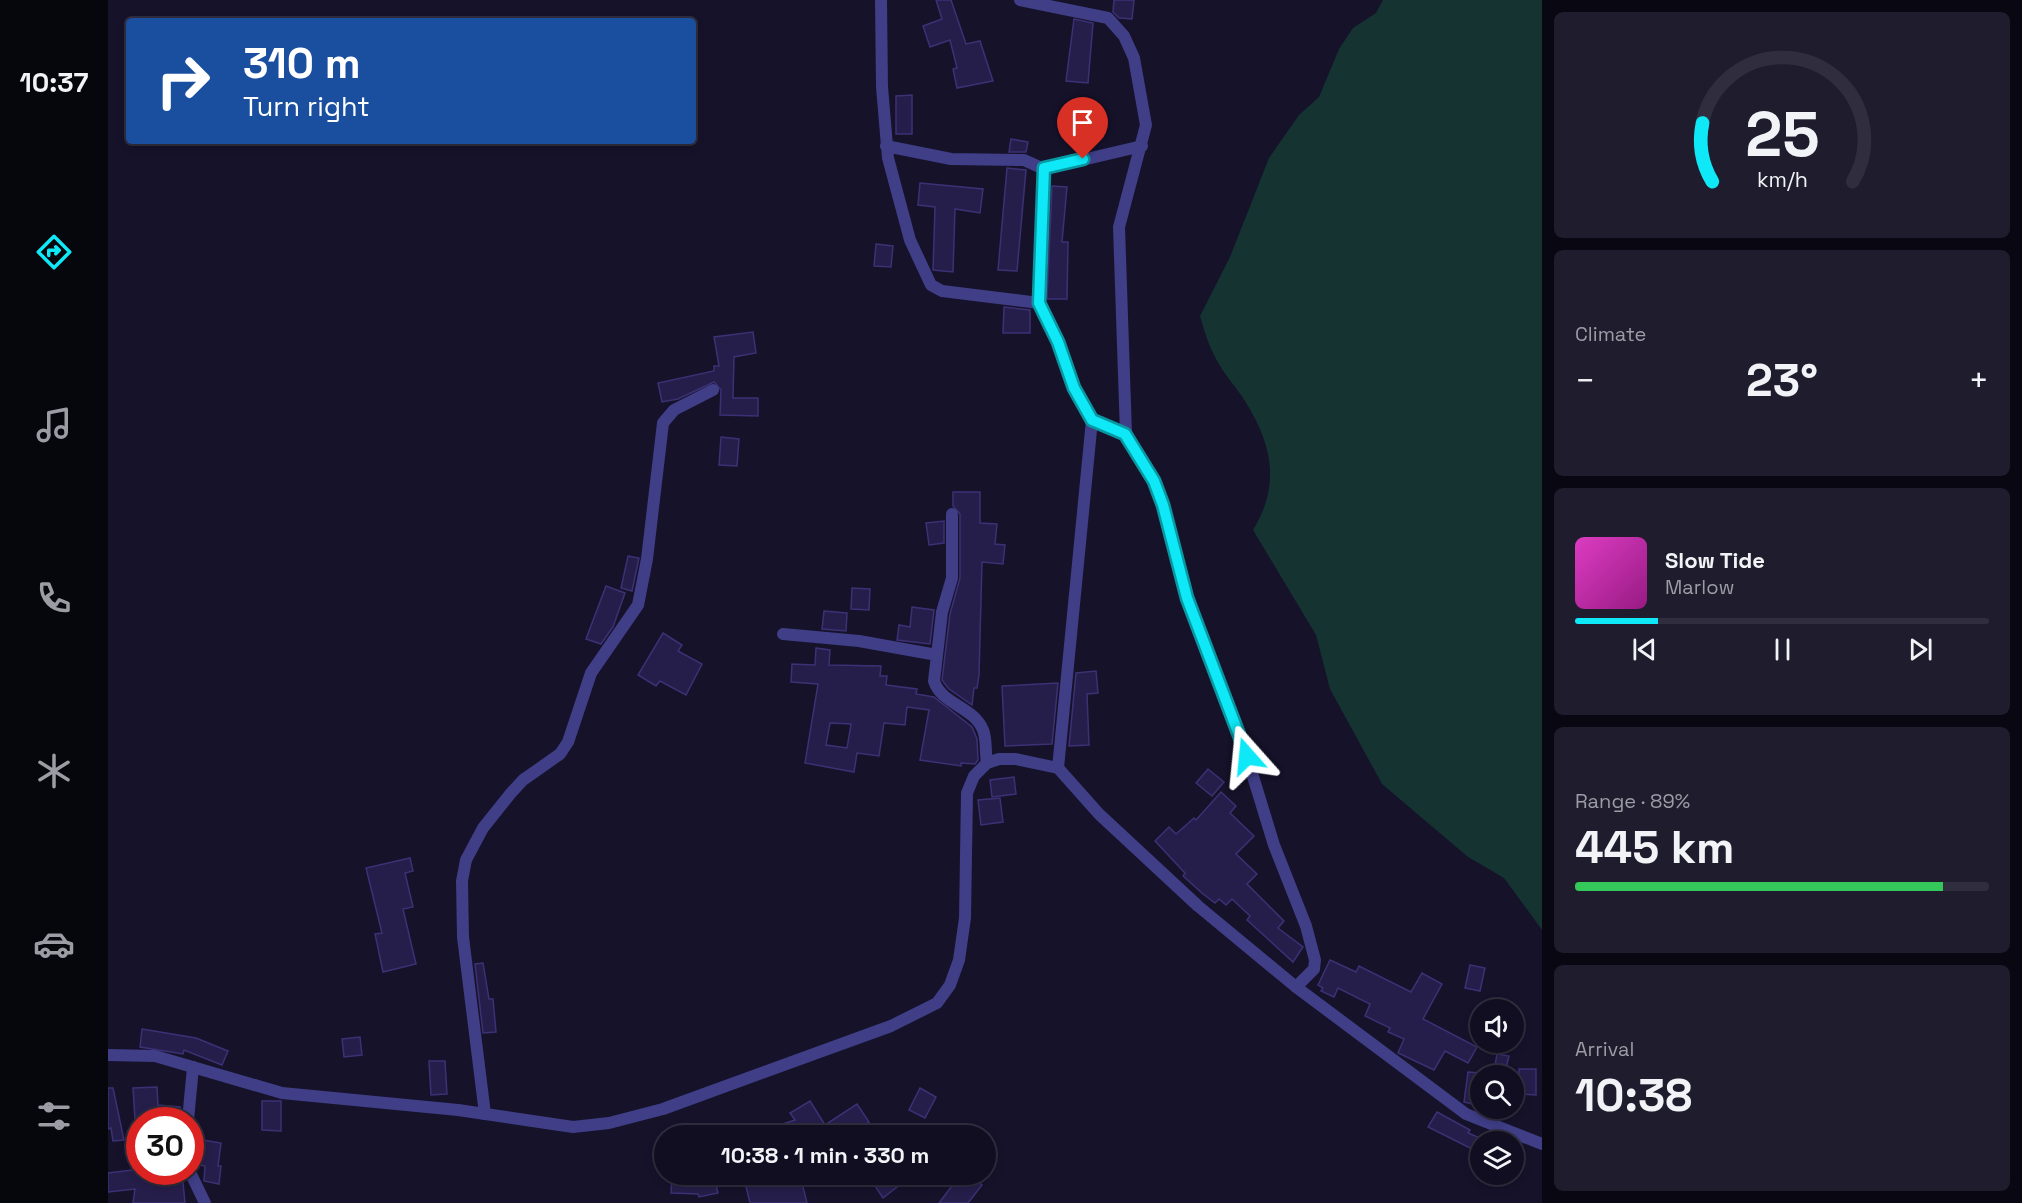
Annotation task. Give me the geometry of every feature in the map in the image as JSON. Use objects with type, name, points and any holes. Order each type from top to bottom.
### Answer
[{"type":"street","points":[[881,0],[886,146],[909,240],[931,285],[942,291],[1039,303]]},
{"type":"street","points":[[1020,0],[1108,18],[1124,36],[1134,58],[1146,125],[1119,227],[1125,434],[1154,481],[1163,505],[1187,598],[1240,734],[1274,845],[1306,926],[1315,960],[1314,969],[1296,987]]},
{"type":"street","points":[[886,146],[951,159],[1024,160],[1044,168],[1142,146]]},
{"type":"street","points":[[1044,168],[1039,303],[1058,342],[1074,388],[1092,420],[1058,768]]},
{"type":"street","points":[[484,1114],[463,937],[462,881],[466,860],[483,828],[504,800],[523,780],[552,762],[568,742],[591,672],[641,596],[663,423],[674,410],[713,390]]},
{"type":"street","points":[[1092,420],[1125,434]]},
{"type":"street","points":[[952,514],[953,569],[948,602],[942,612],[934,673],[936,686],[947,698],[977,720],[984,732],[987,763]]},
{"type":"street","points":[[783,634],[859,641],[938,655]]},
{"type":"street","points":[[108,1055],[155,1056],[282,1093],[484,1114],[573,1127],[609,1123],[663,1109],[880,1030],[937,1003],[950,985],[959,960],[964,918],[967,793],[974,776],[987,763],[999,759],[1016,759],[1058,768],[1099,814],[1182,891],[1296,987],[1466,1114],[1542,1144]]},
{"type":"street","points":[[189,1107],[193,1067]]},
{"type":"street","points":[[196,1185],[205,1203]]},
{"type":"green space","points":[[1383,0],[1542,0],[1542,930],[1504,878],[1468,857],[1382,784],[1330,689],[1316,635],[1253,530],[1262,513],[1270,480],[1267,449],[1262,433],[1245,401],[1213,354],[1200,316],[1230,257],[1269,158],[1299,115],[1319,97],[1339,49],[1353,28],[1376,13]]},
{"type":"building","points":[[936,0],[951,0],[966,44],[980,41],[993,81],[957,88],[953,69],[957,68],[950,40],[930,47],[923,26],[942,19]]},
{"type":"building","points":[[1114,0],[1134,0],[1132,19],[1119,18],[1113,12]]},
{"type":"building","points":[[1074,19],[1093,23],[1088,83],[1066,81]]},
{"type":"building","points":[[912,95],[912,134],[896,134],[896,96]]},
{"type":"building","points":[[1011,139],[1028,142],[1026,152],[1009,152]]},
{"type":"building","points":[[1007,168],[1026,170],[1017,271],[998,270]]},
{"type":"building","points":[[920,183],[983,189],[980,213],[955,209],[953,272],[933,270],[935,207],[918,205]]},
{"type":"building","points":[[1052,186],[1067,187],[1062,242],[1068,242],[1067,299],[1047,299]]},
{"type":"building","points":[[876,244],[893,246],[891,267],[874,266]]},
{"type":"building","points":[[1004,307],[1030,310],[1030,333],[1003,333]]},
{"type":"building","points":[[753,332],[756,353],[734,357],[733,398],[758,398],[758,416],[720,415],[721,390],[714,382],[678,399],[662,402],[658,383],[714,371],[714,366],[719,366],[714,337]]},
{"type":"building","points":[[721,437],[739,439],[737,466],[719,465]]},
{"type":"building","points":[[953,492],[980,492],[980,523],[997,524],[995,544],[1005,545],[1003,564],[982,562],[979,675],[977,688],[974,688],[972,705],[949,689],[942,680],[950,614],[960,578],[960,514],[953,506]]},
{"type":"building","points":[[944,521],[944,543],[929,545],[926,523]]},
{"type":"building","points":[[628,556],[639,558],[632,591],[621,588]]},
{"type":"building","points":[[606,586],[625,593],[613,627],[601,644],[586,639]]},
{"type":"building","points":[[852,588],[870,589],[869,610],[851,609]]},
{"type":"building","points":[[912,607],[934,610],[930,644],[897,640],[899,625],[910,627]]},
{"type":"building","points":[[824,611],[847,613],[846,631],[822,629]]},
{"type":"building","points":[[663,633],[682,645],[678,651],[702,664],[686,695],[660,681],[656,686],[638,675]]},
{"type":"building","points":[[816,648],[830,650],[829,665],[881,666],[880,676],[887,676],[886,685],[917,689],[916,694],[934,697],[972,727],[977,739],[978,760],[975,764],[961,763],[961,766],[920,760],[929,710],[907,707],[905,725],[884,723],[879,756],[857,753],[854,772],[805,763],[818,684],[791,682],[792,664],[815,665]],"holes":[[[830,723],[851,724],[847,748],[826,745]]]},
{"type":"building","points":[[1096,671],[1098,693],[1087,694],[1089,745],[1069,746],[1076,673]]},
{"type":"building","points":[[1058,683],[1052,744],[1005,746],[1002,686]]},
{"type":"building","points":[[1208,769],[1224,782],[1212,796],[1196,783]]},
{"type":"building","points":[[1014,777],[1016,794],[992,797],[990,780]]},
{"type":"building","points":[[1221,792],[1236,806],[1230,813],[1254,836],[1236,854],[1257,874],[1247,884],[1284,921],[1278,928],[1303,947],[1293,962],[1247,920],[1250,916],[1232,899],[1226,905],[1219,899],[1215,903],[1203,894],[1183,876],[1185,873],[1155,841],[1169,827],[1176,834],[1194,818],[1196,820]]},
{"type":"building","points":[[1000,798],[1003,822],[981,825],[978,800]]},
{"type":"building","points":[[410,858],[413,871],[405,873],[413,907],[403,909],[416,964],[383,972],[375,934],[382,933],[366,868]]},
{"type":"building","points":[[1330,960],[1356,972],[1359,966],[1411,992],[1422,973],[1442,984],[1423,1019],[1470,1043],[1470,1053],[1474,1053],[1468,1063],[1445,1051],[1434,1070],[1398,1053],[1404,1039],[1388,1032],[1390,1028],[1365,1016],[1370,1004],[1338,988],[1334,997],[1321,991],[1323,988],[1318,985]]},
{"type":"building","points":[[483,963],[489,999],[493,999],[496,1032],[483,1033],[475,964]]},
{"type":"building","points":[[1470,965],[1485,968],[1480,991],[1465,988]]},
{"type":"building","points":[[142,1029],[196,1038],[228,1051],[222,1065],[184,1050],[183,1054],[140,1047]]},
{"type":"building","points":[[360,1037],[362,1055],[344,1057],[342,1039]]},
{"type":"building","points":[[1497,1054],[1509,1056],[1507,1065],[1495,1065]]},
{"type":"building","points":[[429,1061],[445,1061],[447,1094],[431,1095]]},
{"type":"building","points":[[1524,1069],[1536,1069],[1536,1095],[1524,1094]]},
{"type":"building","points":[[1468,1072],[1470,1072],[1470,1104],[1464,1102]]},
{"type":"building","points":[[157,1087],[158,1105],[180,1107],[134,1107],[133,1088]]},
{"type":"building","points":[[108,1088],[113,1088],[124,1140],[113,1141],[111,1128],[108,1129]]},
{"type":"building","points":[[920,1088],[936,1097],[925,1118],[909,1110]]},
{"type":"building","points":[[262,1101],[281,1101],[281,1131],[262,1130]]},
{"type":"building","points":[[810,1101],[825,1125],[780,1125],[795,1120],[790,1113]]},
{"type":"building","points":[[857,1104],[869,1122],[865,1125],[825,1125]]},
{"type":"building","points":[[1437,1112],[1470,1130],[1468,1133],[1470,1134],[1470,1148],[1428,1127]]},
{"type":"building","points":[[204,1140],[221,1143],[218,1166],[221,1166],[219,1184],[204,1181]]},
{"type":"building","points":[[126,1171],[126,1185],[183,1185],[185,1203],[133,1203],[135,1189],[108,1192],[108,1173]]},
{"type":"building","points":[[671,1185],[716,1185],[718,1193],[699,1197],[698,1194],[671,1193]]},
{"type":"building","points":[[746,1185],[802,1185],[807,1203],[750,1203]]},
{"type":"building","points":[[874,1185],[896,1185],[897,1187],[883,1198]]},
{"type":"building","points":[[953,1185],[982,1185],[968,1203],[939,1203]]},
{"type":"route","points":[[1083,159],[1044,168],[1039,252],[1039,303],[1058,342],[1074,388],[1092,420],[1125,434],[1154,481],[1163,505],[1187,598],[1247,756]]}]
